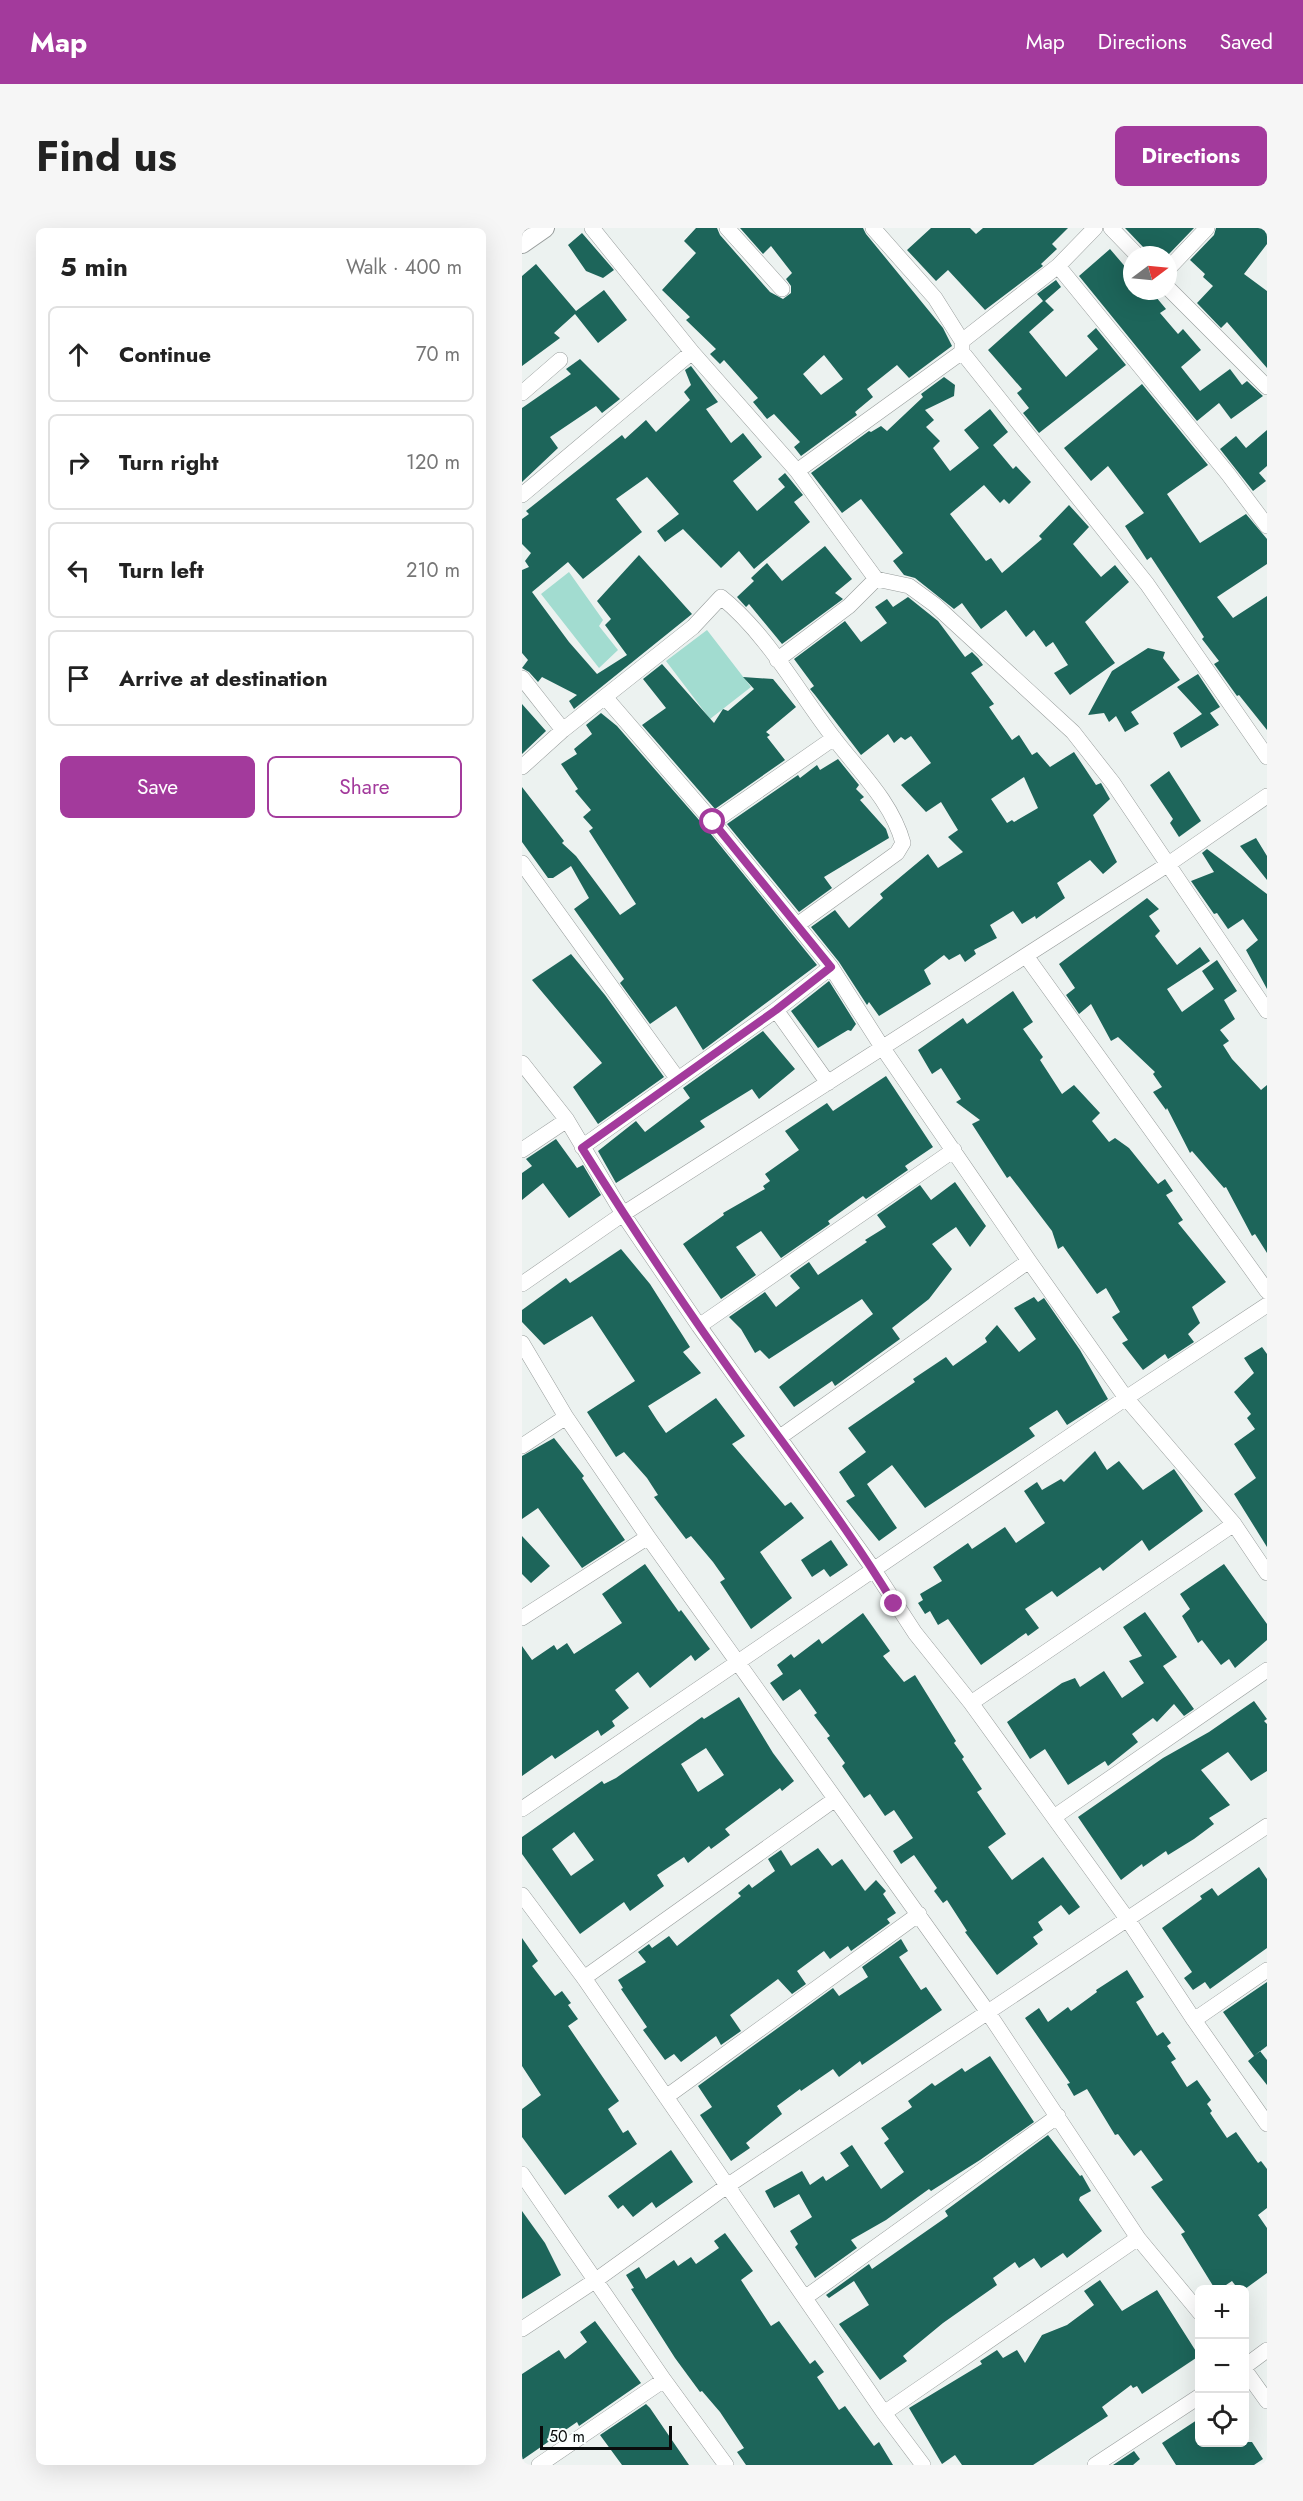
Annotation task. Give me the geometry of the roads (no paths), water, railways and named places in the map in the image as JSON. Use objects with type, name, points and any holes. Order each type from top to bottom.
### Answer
[{"type":"street","points":[[522,244],[545,228]]},
{"type":"street","points":[[592,228],[692,352],[797,471],[876,579],[909,586],[935,604],[1073,732],[1113,783],[1267,1011]]},
{"type":"street","points":[[727,228],[782,289]]},
{"type":"street","points":[[873,228],[935,298],[962,346],[1147,584],[1267,757]]},
{"type":"street","points":[[797,471],[962,346],[1058,266],[1095,228]]},
{"type":"street","points":[[1111,228],[1128,246]]},
{"type":"street","points":[[1177,260],[1207,228]]},
{"type":"street","points":[[1058,266],[1228,474],[1267,526]]},
{"type":"street","points":[[1177,297],[1267,387]]},
{"type":"street","points":[[522,495],[692,352]]},
{"type":"street","points":[[522,393],[560,360]]},
{"type":"street","points":[[777,660],[849,606],[876,579]]},
{"type":"street","points":[[522,767],[564,730],[693,627],[722,597],[745,616],[834,738],[867,778],[898,824],[903,843],[897,853],[797,925]]},
{"type":"street","points":[[522,678],[564,730]]},
{"type":"street","points":[[605,697],[713,822],[831,967],[882,1047],[1126,1398],[1234,1524],[1267,1573]]},
{"type":"street","points":[[713,822],[834,738]]},
{"type":"street","points":[[522,1284],[623,1214],[1167,865],[1267,796]]},
{"type":"street","points":[[522,863],[677,1078]]},
{"type":"street","points":[[1026,956],[1267,1291]]},
{"type":"street","points":[[582,1148],[677,1078],[776,1010],[831,967]]},
{"type":"street","points":[[776,1010],[828,1083]]},
{"type":"street","points":[[522,1063],[567,1120],[623,1214],[699,1326],[874,1570],[915,1633],[971,1703],[1128,1920],[1267,2124]]},
{"type":"street","points":[[522,1149],[567,1120]]},
{"type":"street","points":[[699,1326],[954,1150]]},
{"type":"street","points":[[780,1437],[1029,1261]]},
{"type":"street","points":[[522,1809],[1126,1398],[1267,1305]]},
{"type":"street","points":[[522,1343],[566,1417],[648,1537],[987,2011],[1138,2238],[1195,2307]]},
{"type":"street","points":[[522,1446],[566,1417]]},
{"type":"street","points":[[971,1703],[1234,1524]]},
{"type":"street","points":[[522,1618],[648,1537]]},
{"type":"street","points":[[1054,1817],[1267,1670]]},
{"type":"street","points":[[584,1978],[834,1800]]},
{"type":"street","points":[[522,2330],[728,2186],[1267,1826]]},
{"type":"street","points":[[522,1895],[584,1978],[884,2413],[923,2465]]},
{"type":"street","points":[[666,2097],[919,1914]]},
{"type":"street","points":[[1194,2020],[1267,1970]]},
{"type":"street","points":[[806,2297],[1058,2116]]},
{"type":"street","points":[[524,2181],[726,2465]]},
{"type":"street","points":[[884,2413],[1138,2238]]},
{"type":"street","points":[[1249,2365],[1267,2350]]},
{"type":"street","points":[[1249,2374],[1267,2401]]},
{"type":"street","points":[[539,2465],[664,2380]]},
{"type":"street","points":[[1095,2465],[1195,2399]]}]
